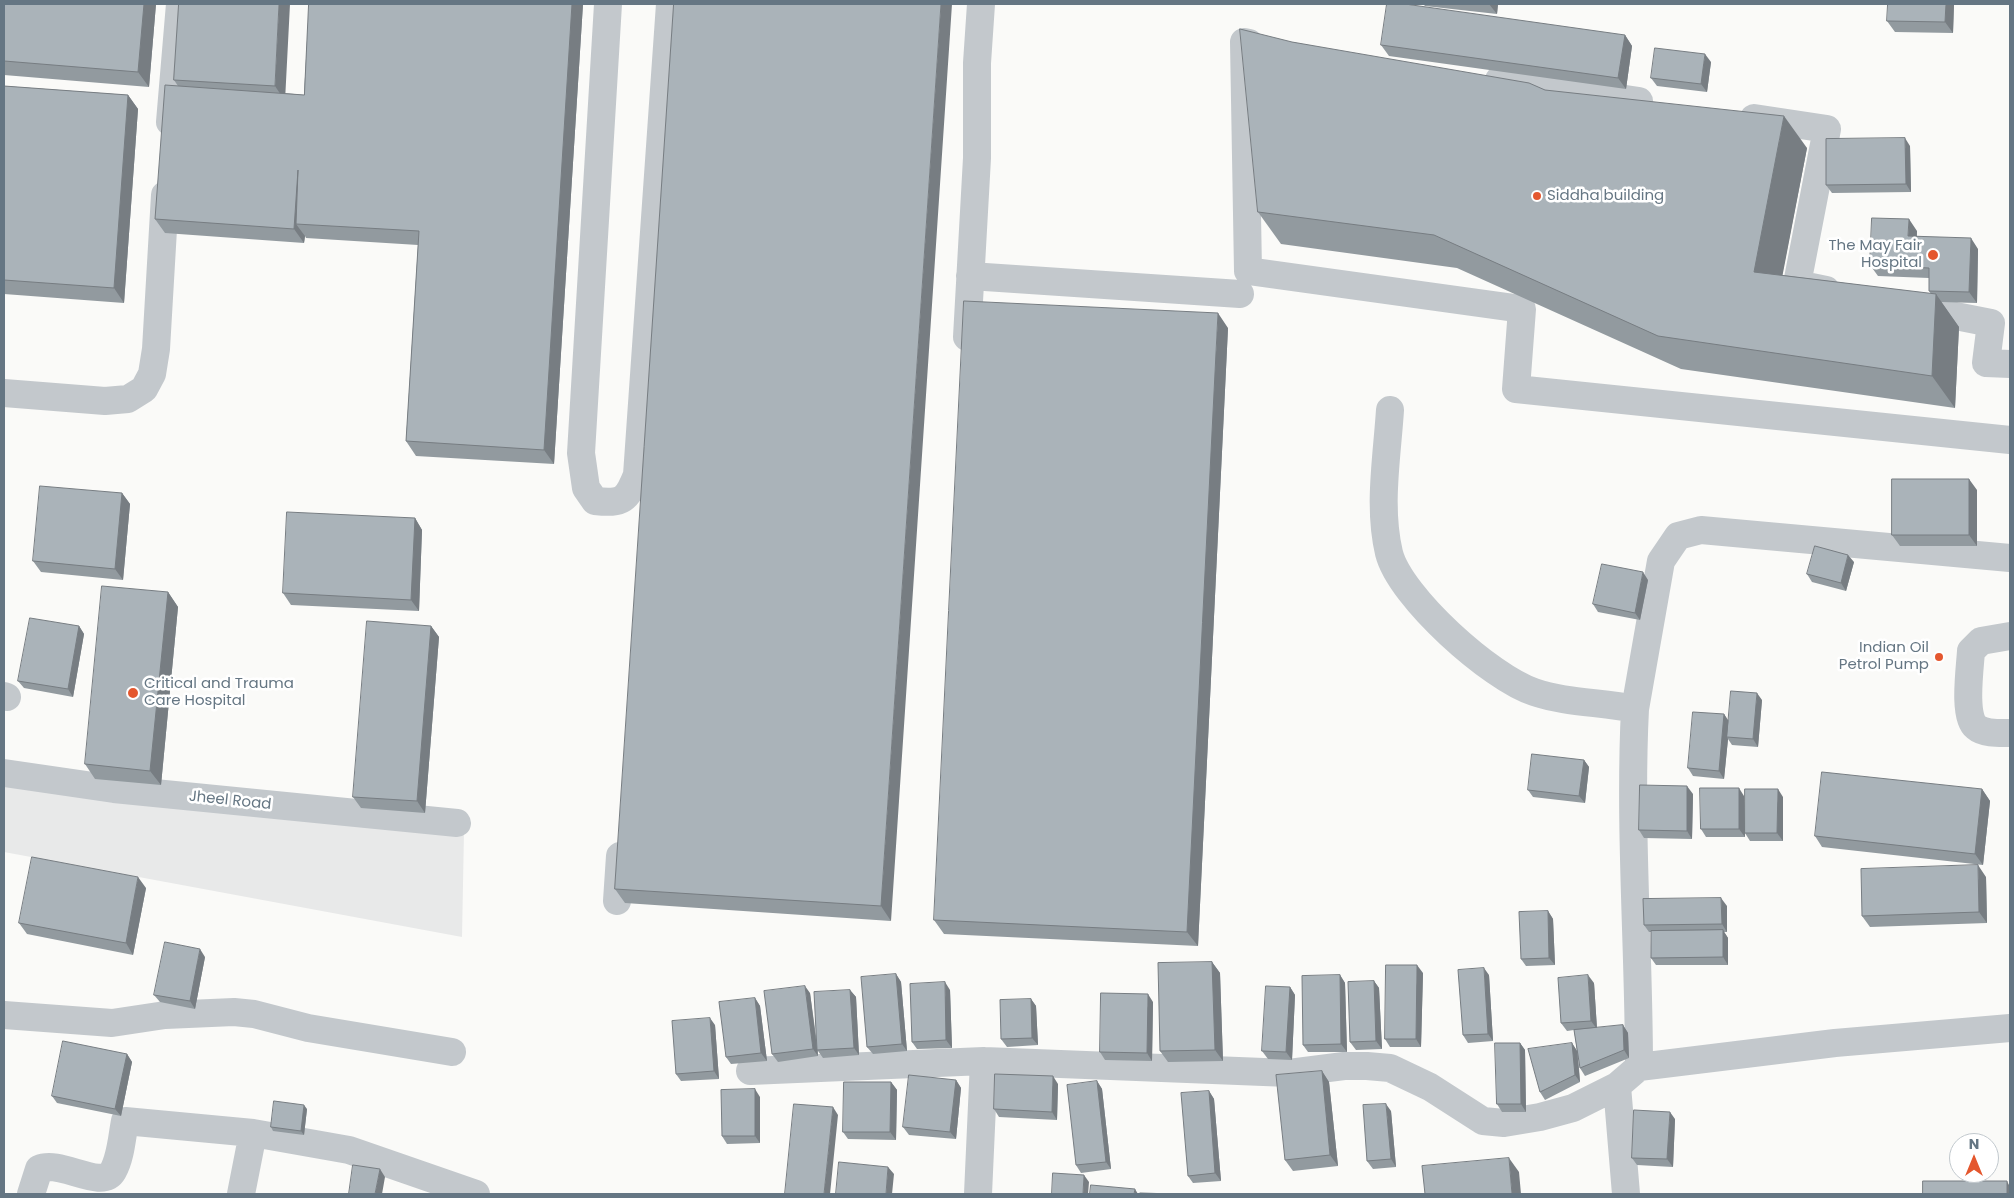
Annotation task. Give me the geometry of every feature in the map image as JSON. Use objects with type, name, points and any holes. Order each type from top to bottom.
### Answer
[{"type":"street","points":[[169,145],[180,4]]},
{"type":"street","points":[[608,4],[581,453],[586,488],[596,501],[615,504],[642,504],[641,514]]},
{"type":"street","points":[[615,504],[629,494],[638,475],[670,4]]},
{"type":"street","points":[[965,364],[977,158],[977,63],[981,4]]},
{"type":"street","points":[[1274,47],[1244,42],[1248,272],[1522,310],[1516,389],[2010,440]]},
{"type":"street","points":[[1471,76],[1659,104]]},
{"type":"street","points":[[1728,115],[1827,129],[1797,284],[1855,296]]},
{"type":"street","points":[[4,393],[105,401],[128,398],[144,389],[152,374],[156,349],[167,174]]},
{"type":"street","points":[[970,276],[1240,294]]},
{"type":"street","points":[[1894,304],[1991,324],[1986,363],[2010,364]]},
{"type":"street","points":[[1390,410],[1383,513],[1390,554],[1400,576],[1424,606],[1474,655],[1509,680],[1534,692],[1635,709]]},
{"type":"street","points":[[1639,1067],[1639,996],[1632,776],[1635,709],[1661,561],[1678,536],[1701,530],[2010,558]]},
{"type":"street","points":[[2010,636],[1980,641],[1971,651],[1969,707],[1970,720],[1976,728],[2010,734]]},
{"type":"street","name":"Jheel Road","points":[[4,772],[114,790],[457,823]]},
{"type":"street","points":[[617,901],[622,832]]},
{"type":"street","points":[[4,1015],[112,1023],[166,1015],[234,1012],[308,1028],[452,1052]]},
{"type":"street","points":[[750,1071],[984,1061],[1289,1073],[1344,1066],[1390,1068],[1430,1088],[1483,1121],[1504,1123],[1540,1117],[1573,1108],[1617,1086],[1639,1067],[1835,1043],[2010,1028]]},
{"type":"street","points":[[978,1194],[984,1061]]},
{"type":"street","points":[[1617,1086],[1626,1194]]},
{"type":"street","points":[[31,1194],[40,1169],[47,1166],[60,1166],[99,1178],[107,1177],[113,1172],[117,1160],[125,1121],[253,1133],[349,1150],[476,1194]]},
{"type":"street","points":[[241,1194],[253,1133]]},
{"type":"shaded area","points":[[4,785],[464,832],[462,937],[4,852]]},
{"type":"building","points":[[4,4],[144,4],[138,72],[4,61]]},
{"type":"building","points":[[179,4],[279,4],[275,86],[174,80]]},
{"type":"building","points":[[309,4],[572,4],[544,450],[406,441],[419,231],[296,224],[298,170],[294,229],[155,219],[165,85],[304,95]]},
{"type":"building","points":[[674,4],[941,4],[881,906],[615,889]]},
{"type":"building","points":[[1387,4],[1405,4],[1625,35],[1618,78],[1381,45]]},
{"type":"building","points":[[1888,4],[1946,4],[1945,22],[1887,21]]},
{"type":"building","name":"Siddha building","points":[[1240,29],[1292,42],[1529,83],[1545,90],[1784,116],[1754,272],[1936,294],[1932,376],[1658,336],[1434,235],[1258,212]]},
{"type":"building","points":[[1655,48],[1705,54],[1701,84],[1651,78]]},
{"type":"building","points":[[4,86],[128,95],[114,288],[4,280]]},
{"type":"building","points":[[1905,138],[1906,184],[1826,185],[1826,139]]},
{"type":"building","points":[[1872,218],[1909,219],[1908,236],[1971,238],[1969,292],[1929,291],[1929,268],[1870,265]]},
{"type":"building","points":[[964,301],[1218,313],[1187,932],[934,920]]},
{"type":"building","points":[[1892,479],[1969,479],[1969,535],[1892,535]]},
{"type":"building","points":[[40,486],[122,493],[115,569],[33,561]]},
{"type":"building","points":[[287,512],[415,518],[411,600],[283,593]]},
{"type":"building","points":[[1815,546],[1848,555],[1841,583],[1807,574]]},
{"type":"building","points":[[1602,564],[1643,572],[1635,613],[1593,604]]},
{"type":"building","points":[[102,586],[168,592],[150,771],[85,764]]},
{"type":"building","points":[[30,618],[79,626],[68,689],[18,681]]},
{"type":"building","points":[[367,621],[431,626],[417,801],[353,797]]},
{"type":"building","points":[[1731,691],[1757,693],[1753,739],[1727,737]]},
{"type":"building","points":[[1693,712],[1724,714],[1719,771],[1688,768]]},
{"type":"building","points":[[1532,754],[1584,760],[1579,796],[1528,790]]},
{"type":"building","points":[[1822,772],[1982,789],[1975,854],[1815,836]]},
{"type":"building","points":[[1640,785],[1687,786],[1687,831],[1639,830]]},
{"type":"building","points":[[1700,788],[1739,788],[1739,829],[1701,829]]},
{"type":"building","points":[[1745,789],[1778,789],[1777,833],[1745,833]]},
{"type":"building","points":[[32,857],[138,877],[126,943],[19,923]]},
{"type":"building","points":[[1978,865],[1979,912],[1862,916],[1861,869]]},
{"type":"building","points":[[1721,898],[1722,924],[1644,925],[1643,899]]},
{"type":"building","points":[[1548,911],[1549,958],[1521,959],[1519,912]]},
{"type":"building","points":[[1723,930],[1723,957],[1651,958],[1651,931]]},
{"type":"building","points":[[165,942],[200,949],[190,1001],[154,995]]},
{"type":"building","points":[[1212,962],[1215,1050],[1160,1051],[1158,963]]},
{"type":"building","points":[[1386,965],[1417,965],[1416,1039],[1385,1039]]},
{"type":"building","points":[[1484,968],[1488,1034],[1463,1035],[1458,970]]},
{"type":"building","points":[[896,974],[902,1044],[867,1047],[861,977]]},
{"type":"building","points":[[1340,975],[1341,1044],[1303,1045],[1302,976]]},
{"type":"building","points":[[1588,975],[1591,1021],[1561,1023],[1558,978]]},
{"type":"building","points":[[1374,981],[1376,1041],[1350,1042],[1348,982]]},
{"type":"building","points":[[945,982],[946,1040],[912,1042],[910,984]]},
{"type":"building","points":[[805,986],[813,1049],[772,1054],[764,991]]},
{"type":"building","points":[[1266,986],[1290,987],[1286,1052],[1262,1051]]},
{"type":"building","points":[[850,990],[854,1048],[817,1050],[814,992]]},
{"type":"building","points":[[1101,993],[1148,994],[1147,1053],[1100,1052]]},
{"type":"building","points":[[755,998],[761,1053],[726,1057],[719,1002]]},
{"type":"building","points":[[1031,999],[1032,1038],[1001,1039],[1000,1000]]},
{"type":"building","points":[[710,1018],[714,1071],[676,1074],[672,1021]]},
{"type":"building","points":[[1623,1025],[1624,1050],[1580,1068],[1574,1030]]},
{"type":"building","points":[[63,1041],[127,1054],[115,1109],[52,1096]]},
{"type":"building","points":[[1495,1043],[1520,1043],[1521,1104],[1497,1104]]},
{"type":"building","points":[[1572,1043],[1575,1075],[1540,1092],[1528,1049]]},
{"type":"building","points":[[1322,1071],[1330,1155],[1285,1160],[1276,1075]]},
{"type":"building","points":[[995,1074],[1053,1076],[1052,1112],[994,1109]]},
{"type":"building","points":[[909,1075],[956,1080],[950,1132],[903,1127]]},
{"type":"building","points":[[1097,1081],[1106,1162],[1076,1165],[1067,1085]]},
{"type":"building","points":[[844,1082],[891,1082],[890,1132],[843,1132]]},
{"type":"building","points":[[755,1089],[755,1136],[722,1136],[721,1090]]},
{"type":"building","points":[[1209,1091],[1215,1173],[1188,1176],[1181,1093]]},
{"type":"building","points":[[274,1101],[304,1105],[301,1131],[271,1127]]},
{"type":"building","points":[[794,1104],[833,1107],[824,1194],[785,1194]]},
{"type":"building","points":[[1386,1104],[1391,1159],[1367,1161],[1363,1105]]},
{"type":"building","points":[[1634,1110],[1670,1112],[1667,1159],[1632,1158]]},
{"type":"building","points":[[1509,1158],[1512,1194],[1425,1194],[1422,1166]]},
{"type":"building","points":[[839,1162],[888,1167],[886,1194],[836,1194]]},
{"type":"building","points":[[353,1165],[380,1169],[375,1194],[349,1194]]},
{"type":"building","points":[[1053,1173],[1084,1175],[1083,1194],[1052,1194]]},
{"type":"building","points":[[1923,1181],[1999,1183],[1999,1181],[2007,1181],[2007,1194],[1923,1194]]},
{"type":"building","points":[[1091,1185],[1135,1189],[1134,1194],[1090,1194]]},
{"type":"building","points":[[1140,1193],[1174,1194],[1140,1194]]},
{"type":"place","name":"Siddha building","points":[[1537,196]]},
{"type":"place","name":"The May Fair Hospital","points":[[1933,255]]},
{"type":"place","name":"Indian Oil Petrol Pump","points":[[1939,657]]},
{"type":"place","name":"Critical and Trauma Care Hospital","points":[[133,693]]}]
